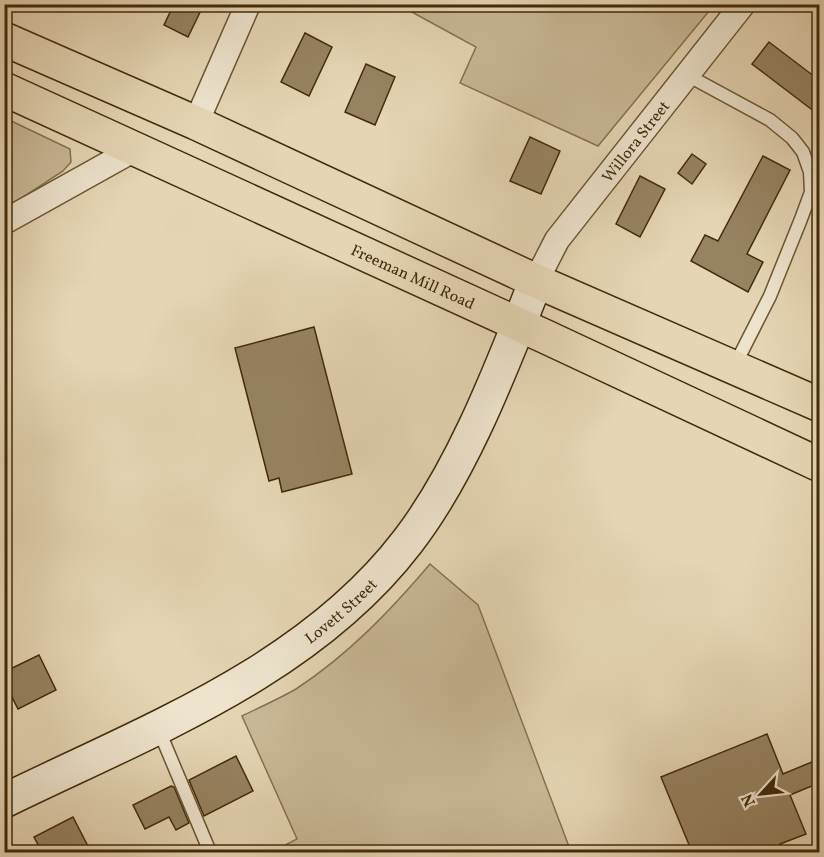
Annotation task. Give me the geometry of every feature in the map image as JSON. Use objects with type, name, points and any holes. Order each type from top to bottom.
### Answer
[{"type":"main road","points":[[4,39],[196,123],[536,281],[819,405]]},
{"type":"main road","name":"Freeman Mill Road","points":[[4,89],[519,324],[819,465]]},
{"type":"street","points":[[196,123],[248,4]]},
{"type":"street","name":"Willora Street","points":[[536,281],[557,240],[743,4]]},
{"type":"street","points":[[4,222],[135,148]]},
{"type":"street","name":"Lovett Street","points":[[4,801],[157,727],[241,683],[291,652],[325,626],[381,573],[408,541],[444,485],[519,324],[536,281]]},
{"type":"lane","points":[[687,75],[770,120],[792,138],[803,152],[810,172],[811,192],[801,219],[770,296],[733,369]]},
{"type":"lane","points":[[157,727],[210,852]]},
{"type":"shaded area","points":[[714,4],[598,146],[460,83],[476,47],[399,5]]},
{"type":"shaded area","points":[[5,118],[70,149],[71,162],[63,171],[5,209]]},
{"type":"shaded area","points":[[430,564],[478,605],[571,852],[272,852],[297,839],[242,716],[296,689],[333,662],[400,599]]},
{"type":"building","points":[[174,4],[204,4],[188,37],[164,25]]},
{"type":"building","points":[[305,33],[332,47],[309,96],[281,82]]},
{"type":"building","points":[[769,42],[819,80],[819,115],[752,64]]},
{"type":"building","points":[[366,64],[395,77],[375,125],[345,112]]},
{"type":"building","points":[[530,137],[560,151],[541,194],[510,181]]},
{"type":"building","points":[[692,154],[706,164],[692,184],[678,173]]},
{"type":"building","points":[[763,156],[790,170],[747,254],[763,262],[748,292],[691,261],[705,235],[718,241]]},
{"type":"building","points":[[640,176],[665,189],[640,237],[616,224]]},
{"type":"building","points":[[314,327],[352,474],[282,492],[279,478],[269,481],[235,348]]},
{"type":"building","points":[[39,655],[56,690],[18,709],[4,681],[4,672]]},
{"type":"building","points":[[767,734],[783,774],[819,759],[819,783],[790,795],[806,834],[780,844],[784,852],[692,852],[661,777]]},
{"type":"building","points":[[236,756],[253,791],[204,816],[189,780]]},
{"type":"building","points":[[171,786],[174,787],[189,823],[176,830],[169,817],[145,829],[133,805]]},
{"type":"building","points":[[73,817],[91,852],[42,852],[34,837]]}]
